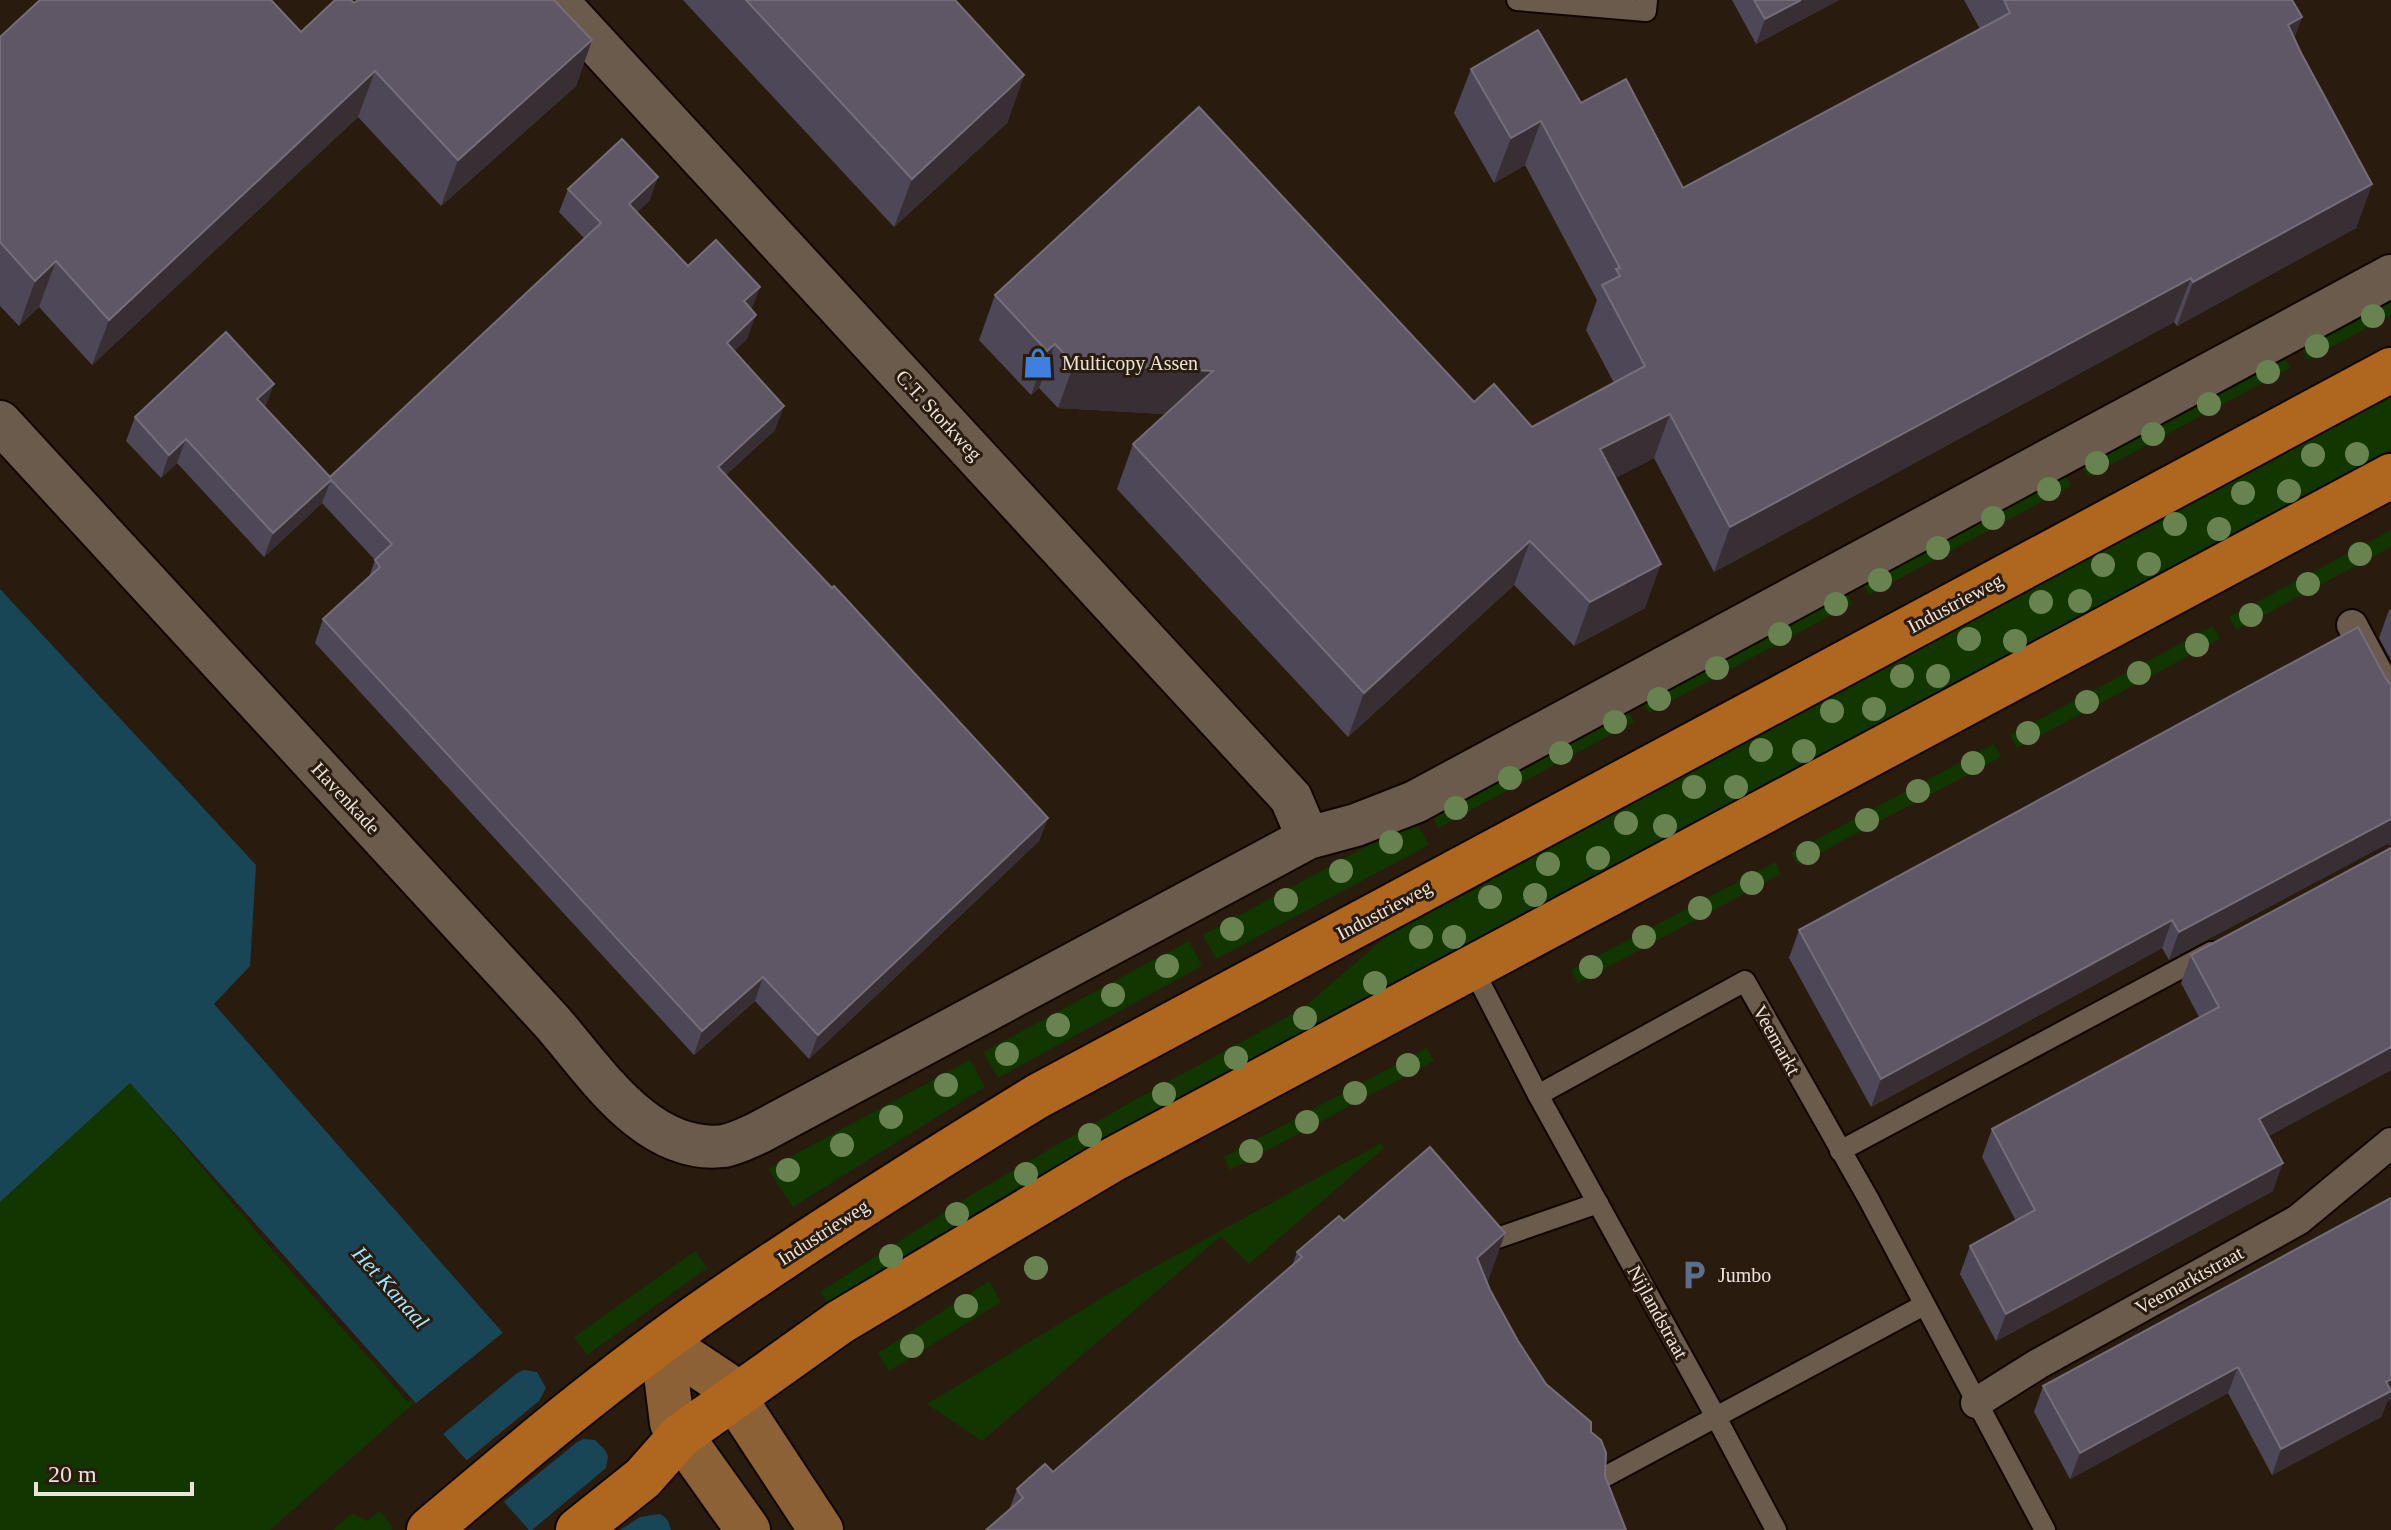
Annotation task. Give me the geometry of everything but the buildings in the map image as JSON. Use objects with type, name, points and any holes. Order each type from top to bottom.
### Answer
[{"type":"main road","name":"Industrieweg","points":[[429,1530],[579,1404],[662,1342],[812,1238],[1038,1096],[2391,370]]},
{"type":"main road","points":[[578,1530],[643,1478],[680,1436],[840,1322],[1112,1160],[2391,476]]},
{"type":"main road","points":[[662,1342],[725,1384],[821,1530]]},
{"type":"main road","points":[[662,1342],[672,1423],[748,1530]]},
{"type":"street","name":"C.T. Storkweg","points":[[556,0],[1291,798],[1308,838]]},
{"type":"street","points":[[1308,838],[1356,825],[1415,802],[2391,276]]},
{"type":"street","name":"Havenkade","points":[[0,422],[552,1022],[616,1098],[646,1123],[680,1141],[725,1146],[758,1133],[1308,838]]},
{"type":"street","points":[[2352,625],[2391,698]]},
{"type":"street","name":"Veemarktstraat","points":[[1976,1403],[2038,1364],[2298,1220],[2391,1143]]},
{"type":"lane","points":[[1517,0],[1646,11],[1647,0]]},
{"type":"lane","points":[[1840,1151],[2223,946]]},
{"type":"lane","name":"Nijlandstraat","points":[[1473,969],[1538,1095],[1776,1530]]},
{"type":"lane","name":"Veemarkt","points":[[1538,1095],[1745,981],[1868,1198],[2045,1530]]},
{"type":"lane","points":[[1486,1242],[1598,1203]]},
{"type":"lane","points":[[1580,1489],[1924,1305]]},
{"type":"green space","points":[[2391,296],[2391,315],[2307,360],[2300,345]]},
{"type":"green space","points":[[2283,354],[2290,368],[2088,477],[2080,463]]},
{"type":"green space","points":[[2391,396],[2391,449],[1165,1107],[832,1309],[820,1292],[981,1189],[1131,1102],[1302,1009],[1388,935]]},
{"type":"green space","points":[[2064,472],[2071,486],[1869,595],[1861,581]]},
{"type":"green space","points":[[2391,530],[2391,547],[2236,630],[2229,617]]},
{"type":"green space","points":[[1845,589],[1852,604],[1649,713],[1641,699]]},
{"type":"green space","points":[[2213,626],[2220,639],[2017,748],[2010,735]]},
{"type":"green space","points":[[1626,707],[1634,722],[1438,828],[1430,813]]},
{"type":"green space","points":[[1994,744],[2001,757],[1797,865],[1791,853]]},
{"type":"green space","points":[[1415,820],[1429,845],[1216,959],[1203,935]]},
{"type":"green space","points":[[1775,862],[1781,874],[1578,983],[1571,970]]},
{"type":"green space","points":[[1189,941],[1202,966],[998,1078],[983,1052]]},
{"type":"green space","points":[[1427,1048],[1434,1061],[1230,1170],[1224,1157]]},
{"type":"green space","points":[[970,1060],[985,1087],[793,1207],[768,1169]]},
{"type":"green space","points":[[130,1082],[266,1243],[408,1402],[411,1400],[414,1403],[270,1530],[0,1530],[0,1202]]},
{"type":"green space","points":[[1381,1143],[1384,1148],[1249,1264],[1221,1236],[982,1441],[927,1404],[1140,1275]]},
{"type":"green space","points":[[695,1251],[707,1268],[587,1355],[574,1337]]},
{"type":"green space","points":[[989,1281],[1001,1302],[889,1371],[878,1353]]},
{"type":"green space","points":[[380,1511],[393,1528],[391,1530],[333,1530],[352,1513],[367,1521]]},
{"type":"water","name":"Het Kanaal","points":[[0,589],[256,865],[250,966],[214,1004],[676,1530],[529,1530],[130,1083],[0,1202]]},
{"type":"pier","points":[[506,1330],[680,1530],[671,1530],[667,1517],[659,1514],[640,1517],[620,1530],[532,1530],[606,1468],[608,1456],[595,1440],[583,1439],[576,1443],[502,1503],[466,1461],[539,1401],[546,1388],[537,1372],[523,1370],[516,1374],[442,1435],[434,1426],[415,1404]]},
{"type":"place","name":"Multicopy Assen","points":[[1038,363]]},
{"type":"place","name":"Jumbo","points":[[1694,1275]]}]
